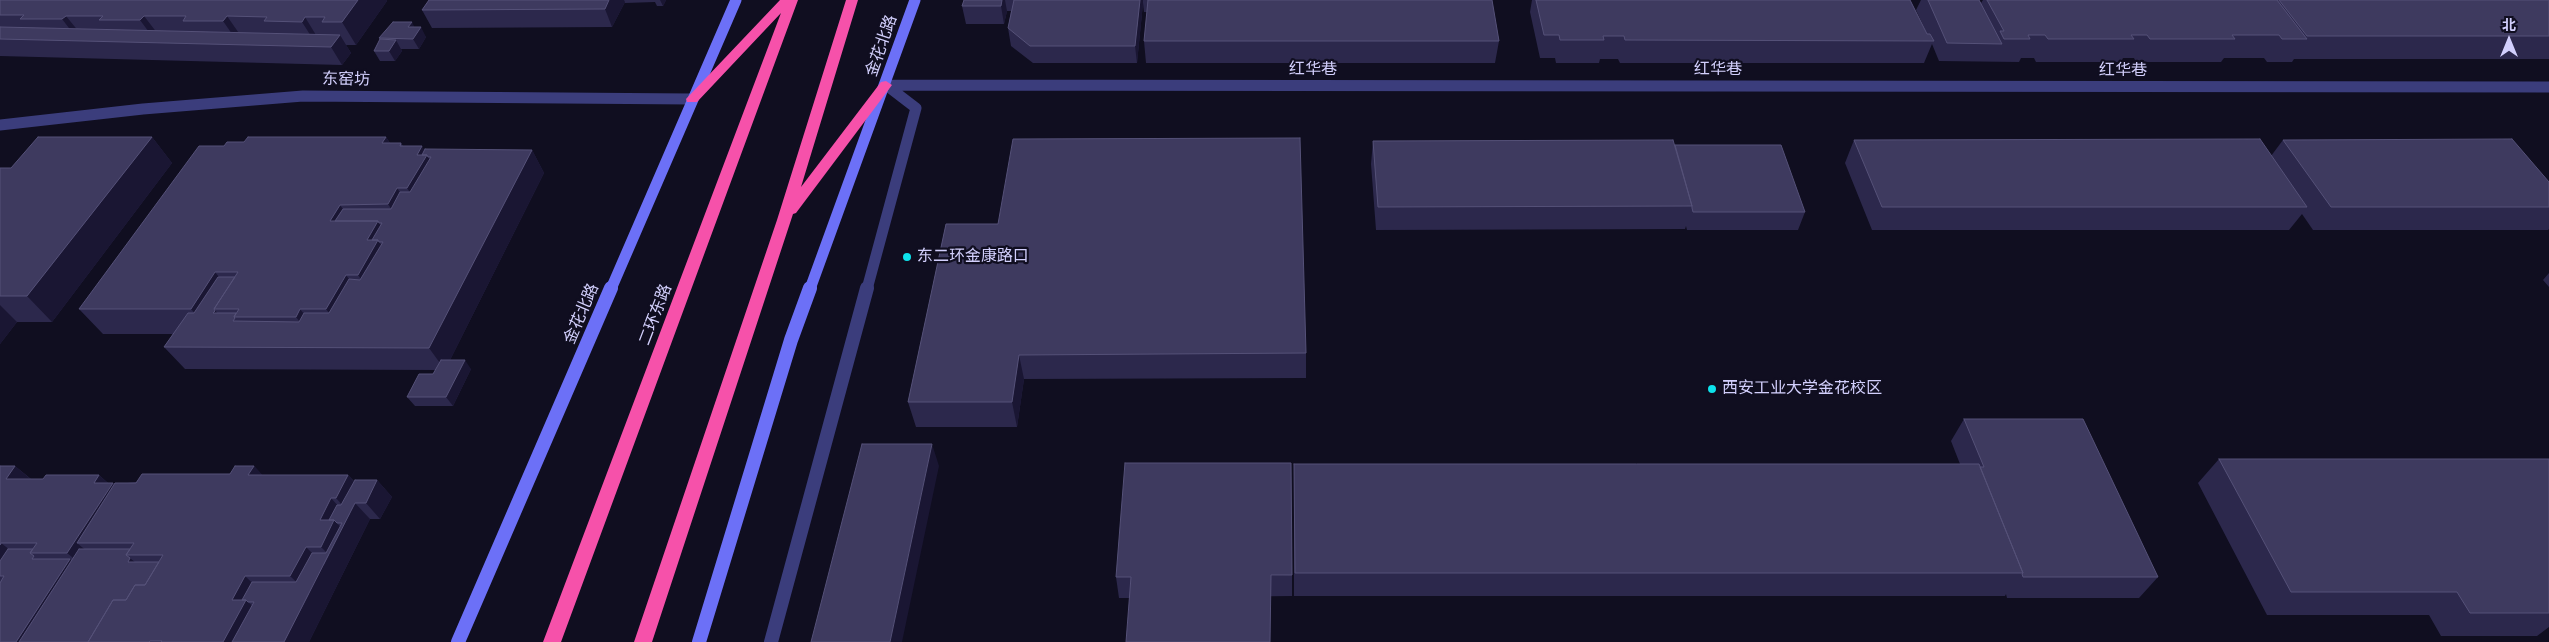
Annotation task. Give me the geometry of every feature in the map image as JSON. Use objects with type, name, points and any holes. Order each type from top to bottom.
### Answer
[{"type":"highway","points":[[692,99],[787,0]]},
{"type":"highway","name":"二环东路","points":[[552,642],[792,0]]},
{"type":"highway","points":[[643,642],[784,220],[852,0]]},
{"type":"highway","points":[[784,220],[886,85]]},
{"type":"main road","name":"金花北路","points":[[458,642],[736,0]]},
{"type":"main road","name":"金花北路","points":[[699,642],[791,340],[886,85],[915,0]]},
{"type":"street","name":"红华巷","points":[[886,85],[2549,87]]},
{"type":"street","points":[[771,642],[916,108],[886,85]]},
{"type":"street","name":"东窑坊","points":[[0,126],[143,109],[303,96],[692,99]]},
{"type":"building","points":[[0,0],[358,0],[342,22],[322,22],[325,17],[305,17],[302,22],[264,21],[267,17],[227,16],[223,21],[183,21],[186,16],[144,16],[140,20],[99,20],[103,16],[66,16],[62,19],[20,19],[24,15],[0,15]]},
{"type":"building","points":[[429,0],[609,0],[605,9],[422,10]]},
{"type":"building","points":[[964,0],[1002,0],[1001,6],[962,6]]},
{"type":"building","points":[[1014,0],[1140,0],[1135,46],[1030,46],[1008,28]]},
{"type":"building","points":[[1148,0],[1492,0],[1499,41],[1144,41]]},
{"type":"building","points":[[1536,0],[1910,0],[1927,34],[1930,34],[1934,41],[1625,40],[1624,36],[1603,36],[1604,40],[1560,40],[1559,35],[1544,35]]},
{"type":"building","points":[[1928,0],[1979,0],[2002,44],[1947,43]]},
{"type":"building","points":[[1987,0],[2277,0],[2307,39],[2282,39],[2279,35],[2232,35],[2235,39],[2150,39],[2147,35],[2131,35],[2134,39],[2048,39],[2045,35],[2028,35],[2030,39],[2004,39],[2000,31],[2004,31]]},
{"type":"building","points":[[2279,0],[2549,0],[2549,36],[2307,36]]},
{"type":"building","points":[[393,22],[412,22],[408,27],[421,27],[413,39],[379,38]]},
{"type":"building","points":[[0,27],[340,35],[331,47],[0,39]]},
{"type":"building","points":[[380,39],[396,40],[389,51],[374,51]]},
{"type":"building","points":[[38,137],[152,137],[27,296],[0,296],[0,168],[11,168]]},
{"type":"building","points":[[248,137],[386,137],[382,143],[401,143],[400,146],[422,146],[417,155],[427,155],[407,188],[397,188],[388,204],[340,205],[330,221],[378,221],[367,240],[378,240],[358,275],[346,275],[326,309],[300,309],[296,317],[234,317],[239,309],[214,309],[238,272],[215,272],[191,309],[79,309],[199,146],[224,146],[227,142],[244,142]]},
{"type":"building","points":[[1300,138],[1306,353],[1019,355],[1012,402],[908,402],[946,224],[998,224],[1013,139]]},
{"type":"building","points":[[2260,139],[2307,207],[1882,207],[1854,140]]},
{"type":"building","points":[[2512,139],[2549,182],[2549,207],[2331,207],[2283,140]]},
{"type":"building","points":[[1673,140],[1692,206],[1378,207],[1373,141]]},
{"type":"building","points":[[1675,145],[1781,145],[1805,212],[1693,212]]},
{"type":"building","points":[[425,149],[532,150],[429,348],[164,347],[188,313],[194,313],[218,277],[235,277],[213,313],[236,313],[233,321],[299,322],[304,313],[329,313],[349,279],[360,280],[383,242],[372,240],[382,223],[378,221],[335,221],[343,209],[391,209],[400,192],[410,192],[431,157],[422,155]]},
{"type":"building","points":[[441,360],[465,360],[446,397],[407,397],[419,374],[433,374]]},
{"type":"building","points":[[1964,419],[2083,419],[2158,577],[2023,577],[1980,467],[1984,467]]},
{"type":"building","points":[[862,444],[932,444],[890,642],[811,642]]},
{"type":"building","points":[[2219,459],[2549,459],[2549,613],[2470,613],[2457,592],[2291,592]]},
{"type":"building","points":[[1125,463],[1291,463],[1292,575],[1271,575],[1270,642],[1126,642],[1131,577],[1116,577]]},
{"type":"building","points":[[1294,464],[1979,464],[2023,573],[1295,573]]},
{"type":"building","points":[[0,466],[15,466],[6,479],[43,479],[46,475],[99,475],[94,483],[113,483],[67,553],[30,553],[37,543],[1,543],[0,545]]},
{"type":"building","points":[[235,466],[254,466],[248,475],[348,475],[336,498],[331,498],[320,520],[334,520],[321,547],[306,547],[290,576],[245,576],[232,600],[246,600],[223,642],[88,642],[113,600],[126,600],[135,585],[145,585],[163,555],[126,555],[134,543],[77,543],[115,483],[136,483],[142,474],[230,474]]},
{"type":"building","points":[[355,480],[377,480],[366,503],[355,503],[284,642],[232,642],[254,602],[242,600],[252,582],[296,582],[312,553],[326,553],[342,523],[329,520],[337,505],[341,505]]},
{"type":"building","points":[[8,549],[33,549],[30,553],[34,556],[32,559],[70,559],[16,642],[0,642],[0,583],[4,576],[0,576],[0,561]]},
{"type":"building","points":[[79,549],[130,549],[126,555],[130,558],[128,562],[159,562],[145,585],[135,585],[126,600],[113,600],[88,642],[19,642]]},
{"type":"place","name":"东二环金康路口","points":[[907,257]]},
{"type":"place","name":"西安工业大学金花校区","points":[[1712,389]]}]
